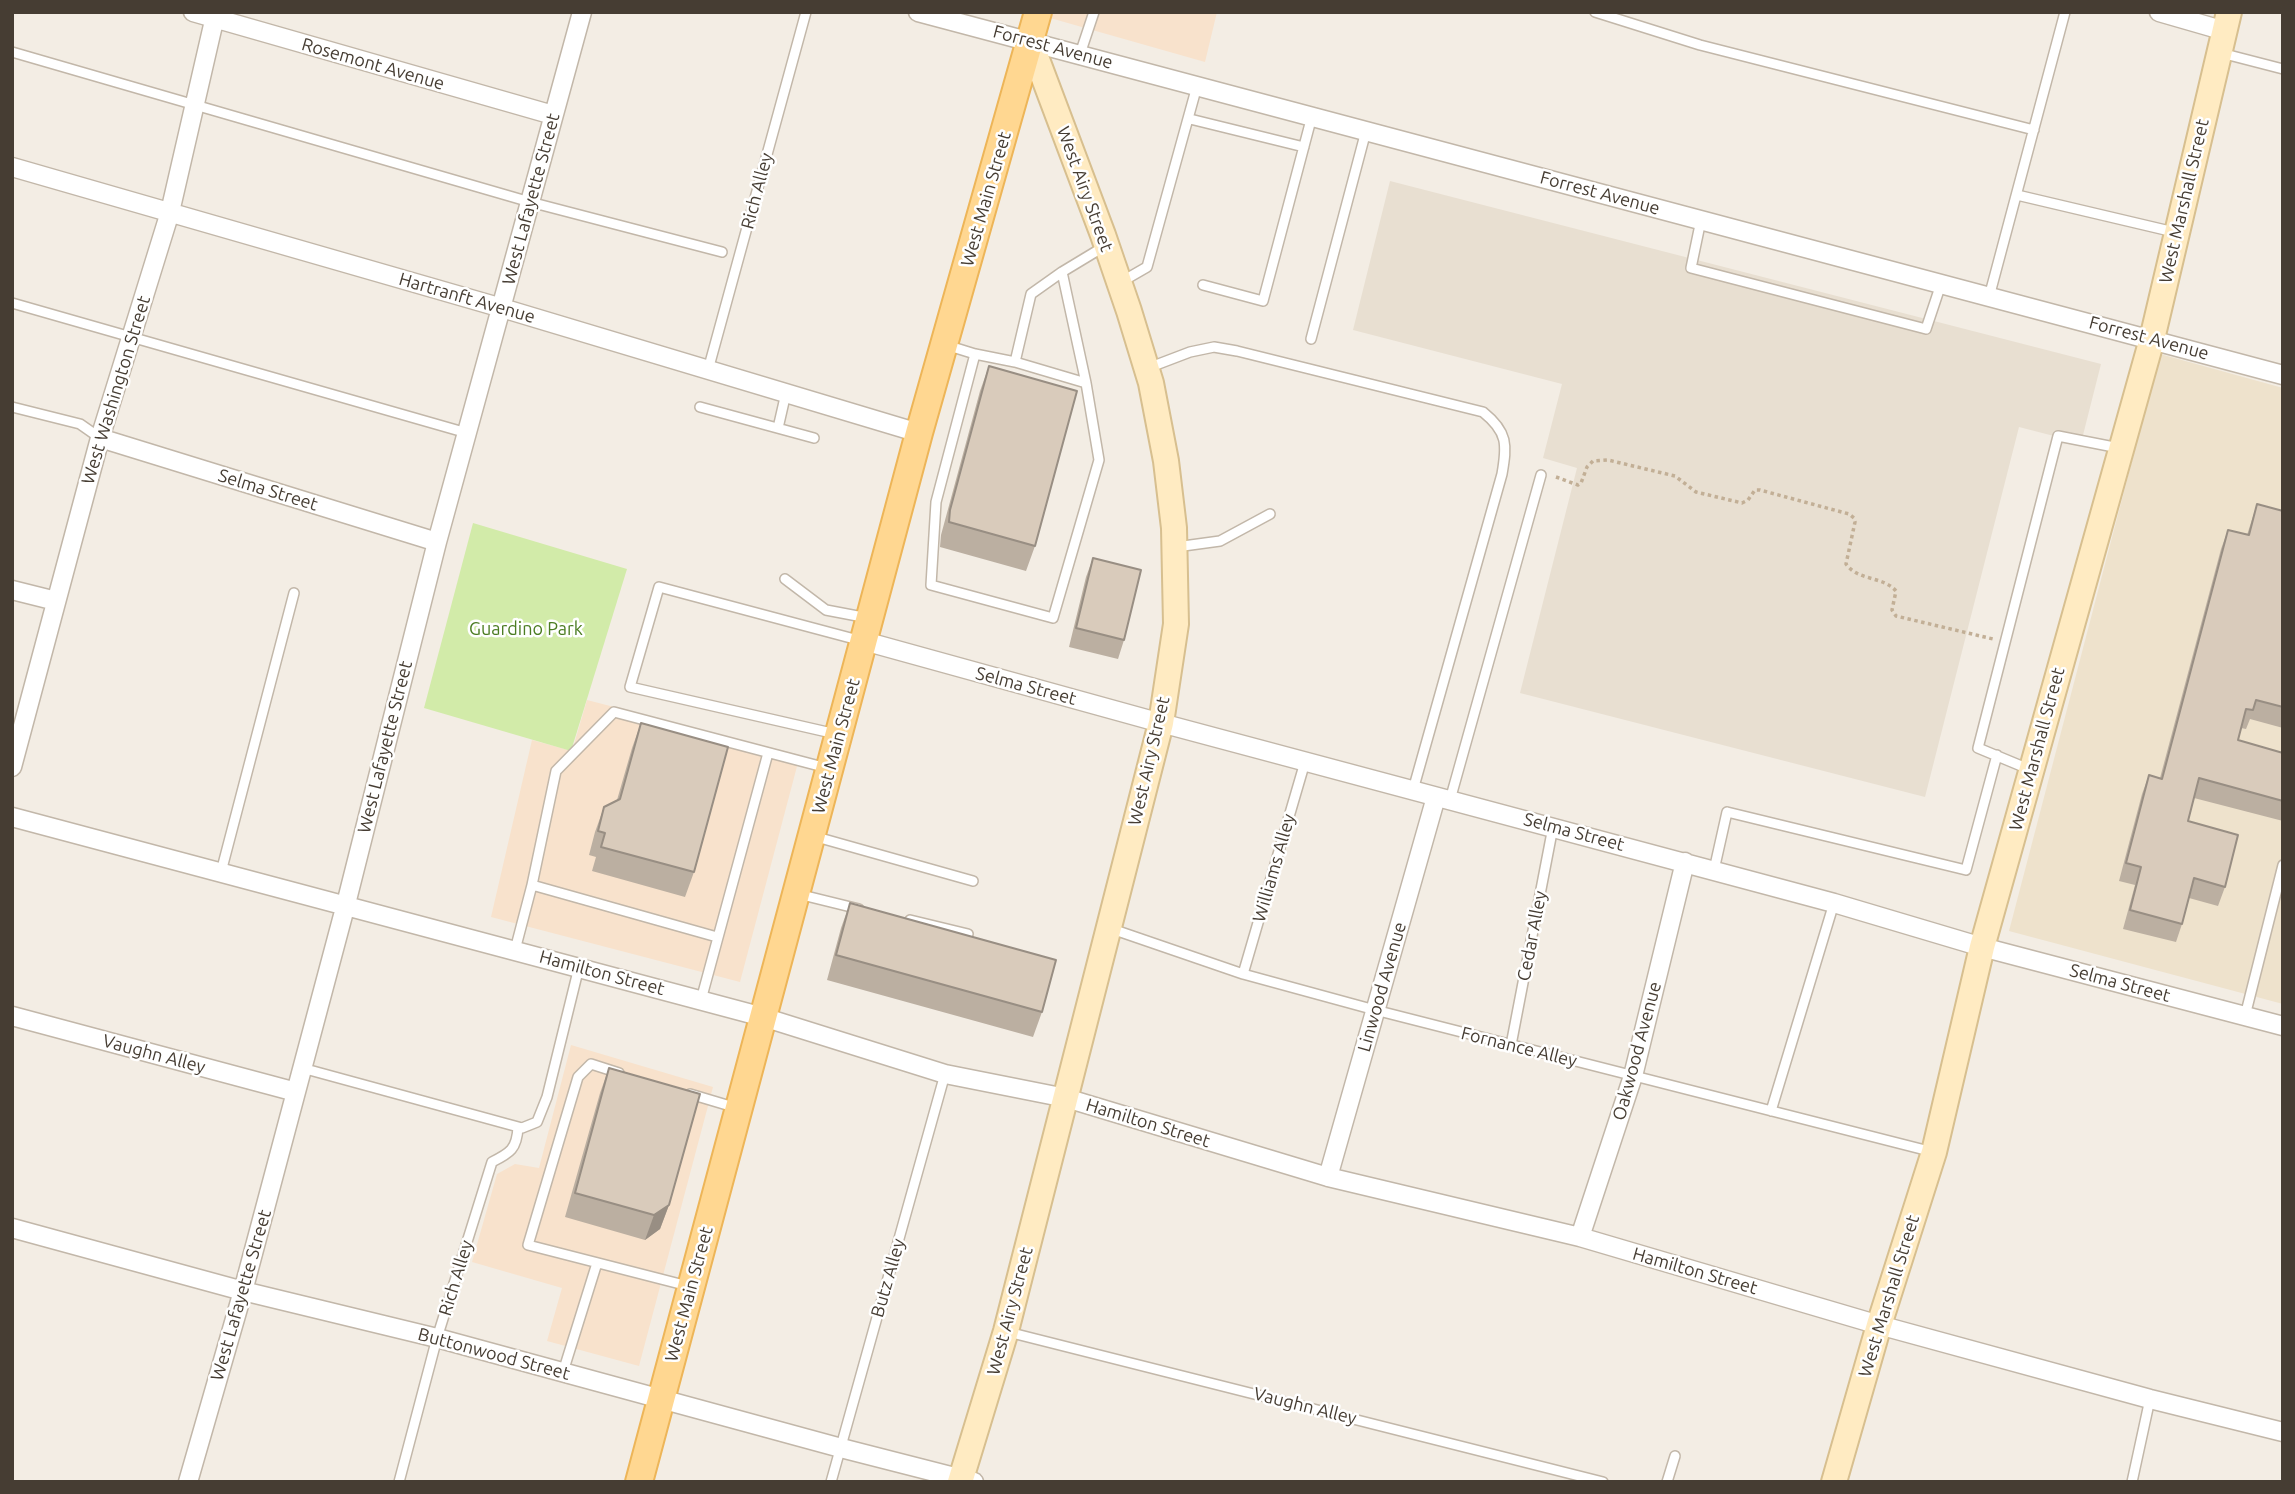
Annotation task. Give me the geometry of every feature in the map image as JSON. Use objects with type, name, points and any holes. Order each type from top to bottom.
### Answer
[{"type":"main road","name":"West Main Street","points":[[639,1482],[919,433],[1038,12]]},
{"type":"main road","name":"West Marshall Street","points":[[1833,1482],[1934,1152],[1982,947],[2152,339],[2224,32]]},
{"type":"main road","name":"West Airy Street","points":[[965,1480],[1006,1331],[1161,723],[1176,624],[1174,547],[1166,461],[1146,368],[1106,245],[1030,41]]},
{"type":"street","name":"Rosemont Avenue","points":[[193,12],[216,15],[553,115]]},
{"type":"street","name":"West Lafayette Street","points":[[188,1482],[243,1291],[346,904],[437,542],[582,12]]},
{"type":"street","name":"Forrest Avenue","points":[[918,12],[2283,374]]},
{"type":"street","points":[[2159,12],[2224,32]]},
{"type":"street","name":"West Washington Street","points":[[12,767],[100,438],[170,212],[216,15]]},
{"type":"street","name":"Hartranft Avenue","points":[[12,167],[502,308],[919,433]]},
{"type":"street","name":"Selma Street","points":[[100,438],[437,542]]},
{"type":"street","points":[[12,590],[56,601]]},
{"type":"street","name":"Selma Street","points":[[867,630],[1161,723],[1685,862],[1982,947],[2283,1026]]},
{"type":"street","name":"Linwood Avenue","points":[[1328,1177],[1375,1010],[1443,798]]},
{"type":"street","name":"Hamilton Street","points":[[12,817],[763,1017],[945,1074],[1066,1098],[1328,1177],[1580,1237],[1879,1325],[2283,1433]]},
{"type":"street","name":"Oakwood Avenue","points":[[1580,1237],[1633,1076],[1685,862]]},
{"type":"street","name":"Vaughn Alley","points":[[12,1016],[296,1092]]},
{"type":"street","name":"Buttonwood Street","points":[[12,1228],[243,1291],[438,1338],[965,1480]]},
{"type":"lane","name":"Rich Alley","points":[[708,370],[806,12]]},
{"type":"lane","points":[[1080,54],[1094,12]]},
{"type":"lane","points":[[1595,12],[1700,45],[2034,130]]},
{"type":"lane","points":[[1989,297],[2065,12]]},
{"type":"lane","points":[[2224,32],[2283,69]]},
{"type":"lane","points":[[12,52],[530,202],[722,252]]},
{"type":"lane","points":[[1119,283],[1147,267],[1197,86]]},
{"type":"lane","points":[[1203,285],[1262,301],[1312,116]]},
{"type":"lane","points":[[1190,118],[1304,146]]},
{"type":"lane","points":[[1311,339],[1366,131]]},
{"type":"lane","points":[[2017,195],[2176,232]]},
{"type":"lane","points":[[1700,220],[1691,268],[1926,329],[1941,284]]},
{"type":"lane","points":[[1015,362],[1031,294],[1106,245]]},
{"type":"lane","points":[[975,354],[936,502],[931,585],[1053,618],[1099,460],[1086,383],[1062,272]]},
{"type":"lane","points":[[12,303],[467,433]]},
{"type":"lane","points":[[945,344],[1086,383]]},
{"type":"lane","points":[[1146,368],[1190,352],[1214,347],[1483,412],[1495,422],[1503,435],[1506,452],[1502,474],[1413,790]]},
{"type":"lane","points":[[778,428],[786,393]]},
{"type":"lane","points":[[12,407],[80,424],[100,438]]},
{"type":"lane","points":[[700,407],[814,438]]},
{"type":"lane","points":[[2031,770],[1978,748],[2058,436],[2120,448]]},
{"type":"lane","points":[[1443,798],[1541,475]]},
{"type":"lane","points":[[1174,547],[1220,541],[1270,514]]},
{"type":"lane","points":[[785,579],[826,610],[867,630]]},
{"type":"lane","points":[[839,734],[630,687],[659,587],[867,630]]},
{"type":"lane","points":[[221,872],[294,593]]},
{"type":"lane","points":[[515,950],[533,885],[556,771],[614,712],[830,769]]},
{"type":"lane","points":[[701,1000],[768,753]]},
{"type":"lane","points":[[1714,870],[1727,812],[1966,870],[1997,755]]},
{"type":"lane","name":"Williams Alley","points":[[1243,974],[1305,762]]},
{"type":"lane","name":"Cedar Alley","points":[[1511,1045],[1553,827]]},
{"type":"lane","points":[[812,835],[973,881]]},
{"type":"lane","points":[[2245,1016],[2283,865]]},
{"type":"lane","points":[[533,885],[717,937]]},
{"type":"lane","points":[[796,894],[876,912]]},
{"type":"lane","points":[[1771,1111],[1834,903]]},
{"type":"lane","points":[[902,919],[968,934]]},
{"type":"lane","name":"Fornance Alley","points":[[1108,928],[1243,974],[1375,1010],[1934,1152]]},
{"type":"lane","points":[[302,1068],[522,1128],[537,1122],[547,1097],[579,967]]},
{"type":"lane","points":[[628,1075],[591,1064],[578,1077],[528,1245],[691,1286]]},
{"type":"lane","name":"Butz Alley","points":[[831,1482],[945,1074]]},
{"type":"lane","points":[[677,1090],[738,1108]]},
{"type":"lane","name":"Rich Alley","points":[[398,1482],[438,1338],[492,1162],[508,1154],[517,1141],[518,1127]]},
{"type":"lane","points":[[563,1372],[597,1263]]},
{"type":"lane","name":"Vaughn Alley","points":[[1006,1331],[1603,1482]]},
{"type":"lane","points":[[2132,1482],[2150,1399]]},
{"type":"lane","points":[[1667,1482],[1675,1456]]},
{"type":"path","points":[[1541,475],[1578,485],[1587,467],[1594,461],[1608,460],[1675,476],[1696,492],[1742,503],[1748,500],[1755,490],[1760,490],[1849,514],[1855,522],[1846,564],[1852,572],[1891,585],[1896,591],[1892,610],[1896,616],[2006,643]]},
{"type":"shaded area","points":[[1029,12],[1217,12],[1205,62]]},
{"type":"shaded area","points":[[1390,181],[2101,364],[2081,443],[2019,427],[1925,797],[1520,693],[1577,468],[1543,458],[1562,384],[1353,330]]},
{"type":"shaded area","points":[[2160,354],[2283,388],[2283,1004],[2009,931]]},
{"type":"shaded area","points":[[587,700],[800,755],[740,982],[491,917],[532,740],[572,751]]},
{"type":"shaded area","points":[[571,1045],[713,1087],[639,1366],[547,1341],[562,1288],[472,1262],[497,1174],[515,1164],[539,1168]]},
{"type":"green space","name":"Guardino Park","points":[[473,523],[627,569],[571,751],[424,708]]},
{"type":"building","points":[[989,366],[1077,391],[1035,546],[949,522]]},
{"type":"building","points":[[2257,504],[2283,511],[2283,707],[2256,700],[2253,710],[2246,709],[2238,740],[2283,753],[2283,801],[2199,778],[2188,821],[2238,835],[2225,887],[2194,878],[2182,924],[2130,910],[2141,867],[2126,863],[2149,775],[2162,779],[2228,530],[2249,535]]},
{"type":"building","points":[[1093,558],[1141,570],[1124,640],[1076,628]]},
{"type":"building","points":[[641,723],[728,747],[694,872],[601,847],[605,833],[598,831],[604,807],[620,799]]},
{"type":"building","points":[[850,903],[1056,960],[1042,1012],[836,955]]},
{"type":"building","points":[[609,1068],[700,1094],[669,1205],[654,1215],[575,1193]]}]
